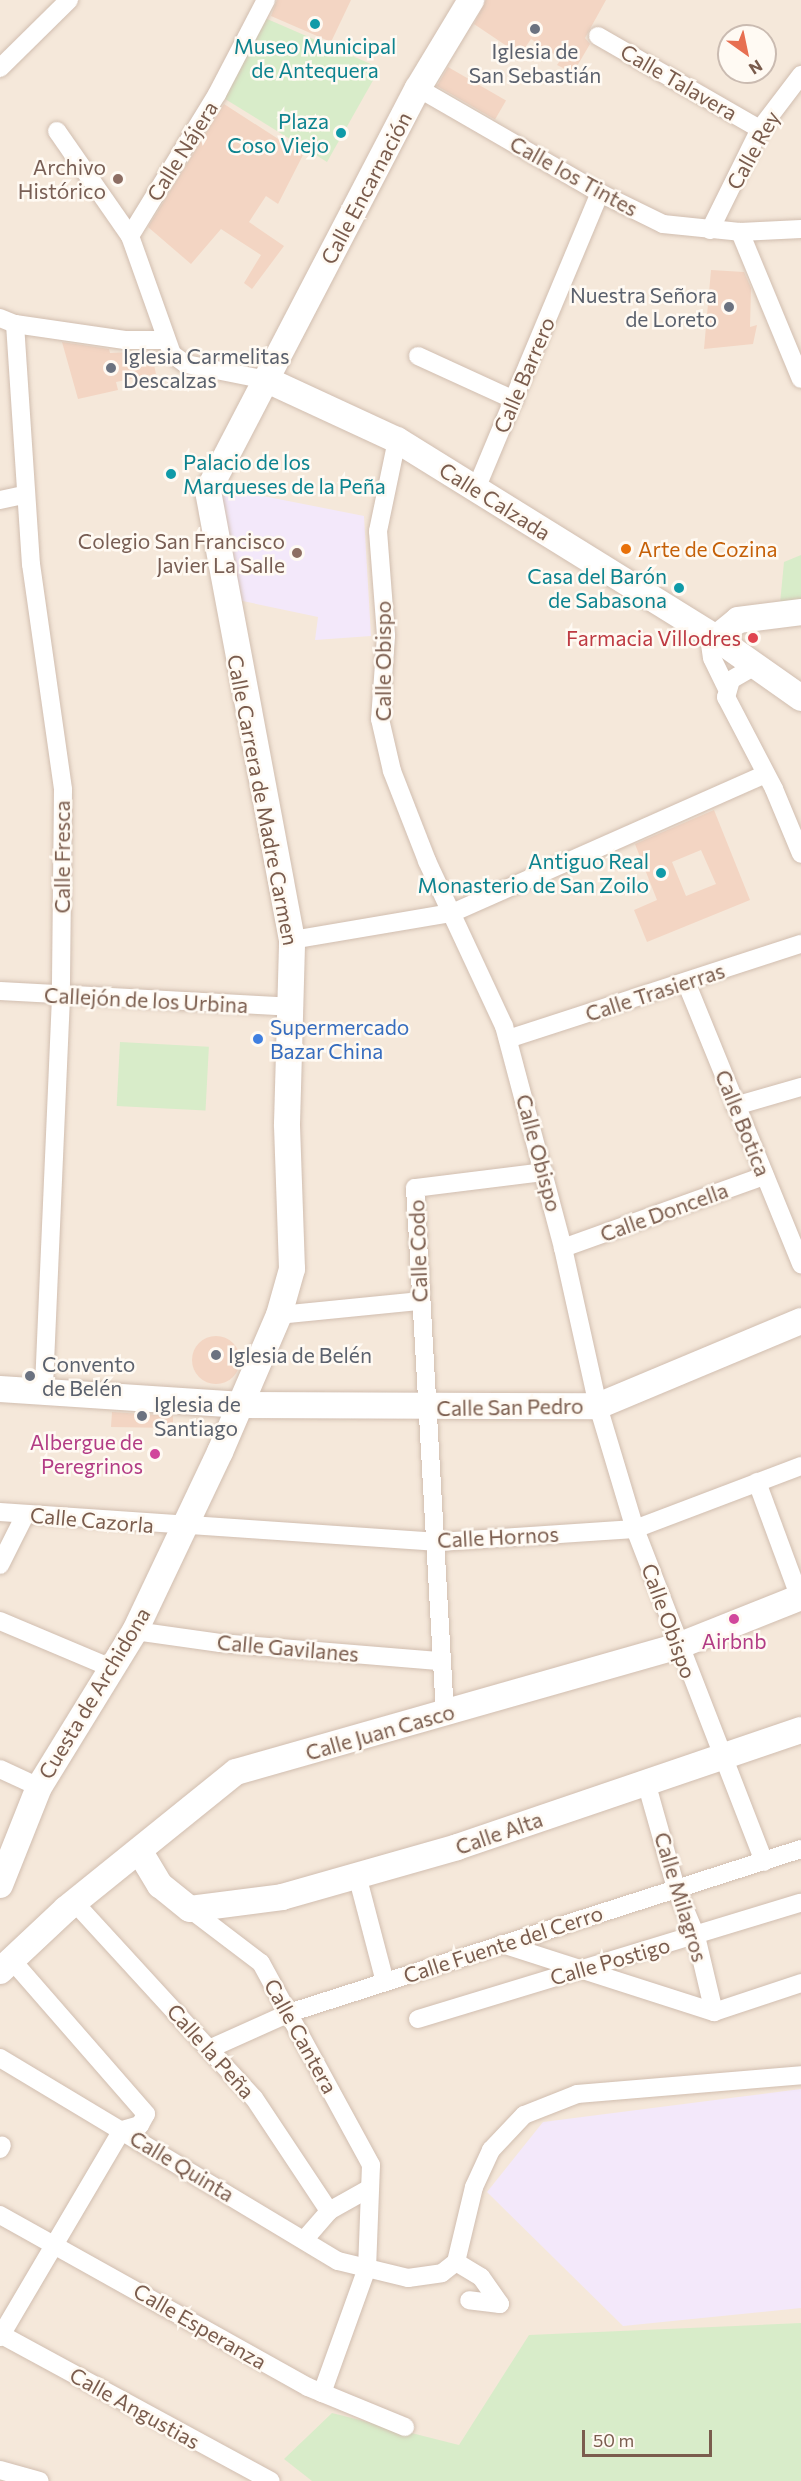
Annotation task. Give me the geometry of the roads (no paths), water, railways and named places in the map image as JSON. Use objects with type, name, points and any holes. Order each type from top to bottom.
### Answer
[{"type":"street","points":[[0,68],[69,0]]},
{"type":"street","name":"Calle Nájera","points":[[130,236],[217,94],[266,0]]},
{"type":"street","name":"Calle Encarnación","points":[[267,380],[418,88],[471,0]]},
{"type":"street","name":"Calle Talavera","points":[[598,36],[760,129]]},
{"type":"street","name":"Calle Rey","points":[[710,230],[760,129],[801,75]]},
{"type":"street","name":"Calle los Tintes","points":[[418,88],[600,193],[663,224],[740,232],[801,229]]},
{"type":"street","points":[[57,131],[130,236],[164,340],[172,354],[186,364],[267,380]]},
{"type":"street","name":"Calle Barrero","points":[[476,489],[600,193]]},
{"type":"street","points":[[740,232],[801,379]]},
{"type":"street","points":[[7,321],[125,340],[164,340]]},
{"type":"street","name":"Calle Fresca","points":[[7,321],[24,495],[63,790],[61,997],[44,1392]]},
{"type":"street","points":[[418,356],[514,400]]},
{"type":"street","name":"Calle Calzada","points":[[267,380],[397,440],[716,638],[801,698]]},
{"type":"street","name":"Calle Carrera de Madre Carmen","points":[[238,1405],[279,1315],[293,1262],[287,1124],[292,940],[208,491],[267,380]]},
{"type":"street","name":"Calle Obispo","points":[[397,440],[378,531],[386,636],[380,719],[392,771],[508,1039],[564,1248],[598,1406],[635,1529],[678,1646],[764,1862]]},
{"type":"street","points":[[0,500],[24,495]]},
{"type":"street","points":[[683,618],[747,618],[801,612]]},
{"type":"street","points":[[747,618],[710,644],[712,658],[763,775],[774,789],[801,854]]},
{"type":"street","points":[[726,687],[738,674],[755,666]]},
{"type":"street","points":[[292,940],[452,913],[763,775]]},
{"type":"street","name":"Calle Trasierras","points":[[508,1039],[801,944]]},
{"type":"street","name":"Calle Botica","points":[[686,982],[735,1107],[801,1264]]},
{"type":"street","name":"Callejón de los Urbina","points":[[0,991],[61,997],[291,1007]]},
{"type":"street","points":[[735,1107],[801,1087]]},
{"type":"street","name":"Calle Codo","points":[[446,1714],[441,1661],[439,1542],[419,1301],[415,1188],[544,1172]]},
{"type":"street","name":"Calle Doncella","points":[[564,1248],[764,1176]]},
{"type":"street","points":[[279,1315],[419,1301]]},
{"type":"street","name":"Calle San Pedro","points":[[0,1389],[238,1405],[428,1409],[598,1406],[801,1321]]},
{"type":"street","name":"Cuesta de Archidona","points":[[0,1885],[39,1787],[135,1631],[238,1405]]},
{"type":"street","name":"Calle Hornos","points":[[183,1528],[439,1542],[635,1529],[801,1466]]},
{"type":"street","points":[[757,1482],[801,1598]]},
{"type":"street","name":"Calle Cazorla","points":[[0,1512],[183,1528]]},
{"type":"street","points":[[0,1565],[25,1515]]},
{"type":"street","name":"Calle Juan Casco","points":[[4,1962],[236,1772],[678,1646],[801,1598]]},
{"type":"street","points":[[0,1621],[111,1668]]},
{"type":"street","name":"Calle Gavilanes","points":[[135,1631],[220,1643],[441,1661]]},
{"type":"street","name":"Calle Alta","points":[[190,1909],[282,1897],[358,1879],[646,1782],[722,1759],[801,1730]]},
{"type":"street","points":[[0,1769],[39,1787]]},
{"type":"street","name":"Calle Milagros","points":[[646,1782],[676,1888],[696,1936],[714,2012]]},
{"type":"street","name":"Calle Fuente del Cerro","points":[[209,2049],[289,2013],[801,1849]]},
{"type":"street","name":"Calle Cantera","points":[[140,1852],[160,1885],[261,1963],[371,2165],[367,2268],[322,2393]]},
{"type":"street","points":[[358,1879],[385,1982]]},
{"type":"street","name":"Calle Postigo","points":[[418,2019],[801,1903]]},
{"type":"street","name":"Calle la Peña","points":[[76,1904],[254,2098],[329,2211]]},
{"type":"street","points":[[502,1944],[714,2012],[801,1983]]},
{"type":"street","points":[[0,2335],[53,2242],[122,2130],[140,2125],[146,2114],[4,1962]]},
{"type":"street","name":"Calle Quinta","points":[[0,2058],[338,2261],[408,2278],[442,2272],[456,2262]]},
{"type":"street","points":[[469,2300],[500,2304],[481,2277],[456,2262],[474,2187],[491,2150],[524,2115],[577,2094],[801,2075]]},
{"type":"street","points":[[304,2240],[329,2211],[370,2188]]},
{"type":"street","name":"Calle Esperanza","points":[[0,2215],[53,2242],[322,2393],[405,2427]]},
{"type":"street","name":"Calle Angustias","points":[[0,2335],[271,2481]]},
{"type":"street","points":[[0,2470],[40,2481]]},
{"type":"place","name":"Museo Municipal de Antequera","points":[[315,24]]},
{"type":"place","name":"Iglesia de San Sebastián","points":[[535,29]]},
{"type":"place","name":"Plaza Coso Viejo","points":[[341,133]]},
{"type":"place","name":"Archivo Histórico","points":[[118,179]]},
{"type":"place","name":"Nuestra Señora de Loreto","points":[[729,307]]},
{"type":"place","name":"Iglesia Carmelitas Descalzas","points":[[111,368]]},
{"type":"place","name":"Palacio de los Marqueses de la Peña","points":[[171,474]]},
{"type":"place","name":"Arte de Cozina","points":[[626,549]]},
{"type":"place","name":"Colegio San Francisco Javier La Salle","points":[[297,553]]},
{"type":"place","name":"Casa del Barón de Sabasona","points":[[679,588]]},
{"type":"place","name":"Farmacia Villodres","points":[[753,638]]},
{"type":"place","name":"Antiguo Real Monasterio de San Zoilo","points":[[661,873]]},
{"type":"place","name":"Supermercado Bazar China","points":[[258,1039]]},
{"type":"place","name":"Iglesia de Belén","points":[[216,1355]]},
{"type":"place","name":"Convento de Belén","points":[[30,1376]]},
{"type":"place","name":"Iglesia de Santiago","points":[[142,1416]]},
{"type":"place","name":"Albergue de Peregrinos","points":[[155,1454]]},
{"type":"place","name":"Airbnb","points":[[734,1619]]}]
